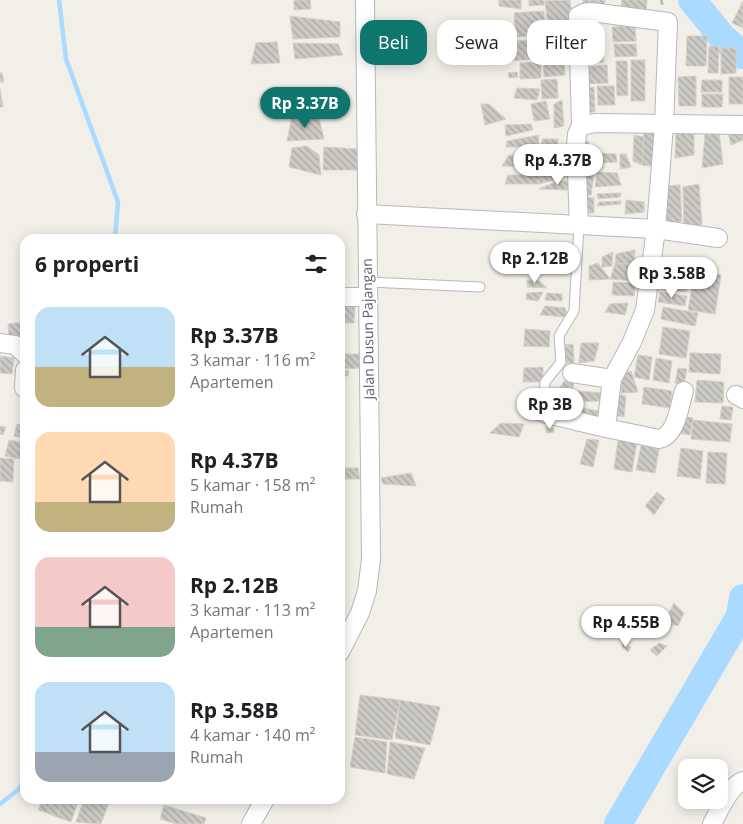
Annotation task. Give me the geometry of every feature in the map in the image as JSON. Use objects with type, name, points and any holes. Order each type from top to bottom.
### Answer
[{"type":"street","name":"Jalan Dusun Pajangan","points":[[345,642],[360,613],[367,591],[371,559],[365,0]]},
{"type":"street","points":[[578,226],[576,134],[581,126],[578,16],[591,12],[668,22],[664,124],[656,229],[642,320],[612,379],[606,428]]},
{"type":"street","points":[[581,126],[595,123],[743,125]]},
{"type":"street","points":[[366,214],[656,229],[718,238]]},
{"type":"street","points":[[345,296],[368,289]]},
{"type":"street","points":[[0,343],[15,345],[20,350]]},
{"type":"street","points":[[572,374],[612,379]]},
{"type":"street","points":[[543,413],[659,439],[666,437],[672,429],[684,391]]},
{"type":"street","points":[[712,824],[730,793],[737,784],[743,781]]},
{"type":"street","points":[[251,824],[262,804]]},
{"type":"lane","points":[[543,413],[546,382],[561,362],[559,336],[574,311],[578,226]]},
{"type":"lane","points":[[368,289],[480,287]]},
{"type":"building","points":[[294,0],[310,0],[311,9],[294,10]]},
{"type":"building","points":[[499,0],[521,0],[521,9],[499,6]]},
{"type":"building","points":[[529,0],[544,0],[544,5],[529,6]]},
{"type":"building","points":[[570,0],[572,20],[547,20],[545,1]]},
{"type":"building","points":[[583,0],[605,0],[604,5],[583,3]]},
{"type":"building","points":[[622,0],[647,0],[646,13],[621,11]]},
{"type":"building","points":[[743,1],[743,28],[732,23]]},
{"type":"building","points":[[544,11],[544,20],[527,20],[527,36],[517,37],[517,20],[514,20],[514,13]]},
{"type":"building","points":[[290,16],[340,22],[340,37],[293,39]]},
{"type":"building","points":[[635,26],[636,41],[613,42],[612,27]]},
{"type":"building","points":[[687,36],[707,36],[706,66],[686,66]]},
{"type":"building","points":[[527,40],[527,60],[517,60],[517,41]]},
{"type":"building","points":[[277,42],[280,63],[251,64],[256,43]]},
{"type":"building","points":[[293,43],[338,44],[343,55],[295,59]]},
{"type":"building","points":[[614,44],[636,44],[637,56],[615,57]]},
{"type":"building","points":[[709,46],[719,47],[718,73],[708,73]]},
{"type":"building","points":[[721,48],[736,48],[736,73],[721,74]]},
{"type":"building","points":[[631,60],[645,60],[645,101],[631,101]]},
{"type":"building","points":[[616,61],[627,61],[628,95],[617,96]]},
{"type":"building","points":[[520,63],[541,65],[541,78],[520,79]]},
{"type":"building","points":[[543,65],[564,65],[565,75],[544,77]]},
{"type":"building","points":[[607,65],[608,83],[587,84],[586,67]]},
{"type":"building","points":[[517,72],[518,77],[509,78],[508,73]]},
{"type":"building","points":[[0,73],[2,73],[4,82],[0,82]]},
{"type":"building","points":[[696,76],[696,106],[679,106],[678,77]]},
{"type":"building","points":[[729,77],[743,77],[743,104],[729,104]]},
{"type":"building","points":[[557,79],[558,98],[542,99],[541,80]]},
{"type":"building","points":[[702,80],[722,80],[722,92],[701,92]]},
{"type":"building","points":[[597,86],[614,86],[615,105],[598,105]]},
{"type":"building","points":[[594,87],[595,112],[585,112],[585,88]]},
{"type":"building","points":[[0,88],[3,107],[0,107]]},
{"type":"building","points":[[517,88],[540,89],[537,100],[514,98]]},
{"type":"building","points":[[702,94],[723,94],[722,107],[702,107]]},
{"type":"building","points":[[562,100],[564,126],[554,128],[554,104]]},
{"type":"building","points":[[546,101],[550,119],[534,121],[531,104]]},
{"type":"building","points":[[481,104],[489,104],[506,119],[485,125]]},
{"type":"building","points":[[292,117],[319,118],[324,139],[287,141]]},
{"type":"building","points":[[531,124],[533,130],[506,136],[505,125]]},
{"type":"building","points":[[694,130],[694,155],[675,158],[676,134]]},
{"type":"building","points":[[644,131],[660,132],[657,167],[642,165]]},
{"type":"building","points":[[719,132],[723,164],[702,168],[705,134]]},
{"type":"building","points":[[728,132],[743,133],[743,140],[731,145]]},
{"type":"building","points":[[539,135],[538,147],[506,147],[507,141]]},
{"type":"building","points":[[634,135],[644,137],[642,165],[633,161]]},
{"type":"building","points":[[542,139],[558,139],[554,180],[539,184]]},
{"type":"building","points":[[588,141],[594,168],[583,171],[581,142]]},
{"type":"building","points":[[307,146],[319,155],[321,175],[289,167],[292,148]]},
{"type":"building","points":[[324,147],[358,149],[359,170],[323,170]]},
{"type":"building","points":[[596,153],[616,154],[617,162],[596,163]]},
{"type":"building","points":[[620,154],[626,154],[631,167],[620,169]]},
{"type":"building","points":[[509,155],[537,157],[537,167],[502,166]]},
{"type":"building","points":[[583,171],[594,175],[591,195],[583,197]]},
{"type":"building","points":[[597,172],[617,173],[621,185],[595,187]]},
{"type":"building","points":[[508,175],[539,175],[539,184],[505,184]]},
{"type":"building","points":[[558,181],[569,181],[568,190],[539,189]]},
{"type":"building","points":[[699,184],[702,225],[684,228],[683,187]]},
{"type":"building","points":[[680,185],[682,221],[662,226],[663,186]]},
{"type":"building","points":[[621,193],[620,197],[598,199],[597,194]]},
{"type":"building","points":[[583,197],[594,198],[594,213],[584,213]]},
{"type":"building","points":[[626,200],[644,202],[644,212],[625,214]]},
{"type":"building","points":[[621,201],[621,204],[597,206],[599,202]]},
{"type":"building","points":[[635,250],[634,264],[615,264],[616,254]]},
{"type":"building","points":[[613,252],[612,266],[602,267],[602,257]]},
{"type":"building","points":[[598,263],[610,279],[589,280],[589,266]]},
{"type":"building","points":[[615,264],[642,264],[644,282],[610,279]]},
{"type":"building","points":[[695,271],[721,275],[715,314],[688,310]]},
{"type":"building","points":[[661,272],[688,274],[686,292],[660,289]]},
{"type":"building","points":[[527,280],[540,281],[547,288],[527,287]]},
{"type":"building","points":[[613,282],[636,283],[634,296],[612,295]]},
{"type":"building","points":[[543,292],[538,301],[526,299],[527,293]]},
{"type":"building","points":[[660,292],[687,296],[685,306],[658,302]]},
{"type":"building","points":[[547,293],[562,294],[562,301],[545,300]]},
{"type":"building","points":[[628,303],[625,315],[605,312],[610,304]]},
{"type":"building","points":[[345,305],[355,306],[354,323],[345,323]]},
{"type":"building","points":[[545,306],[565,308],[568,317],[540,315]]},
{"type":"building","points":[[663,307],[698,313],[695,326],[661,319]]},
{"type":"building","points":[[20,323],[20,340],[9,341],[8,324]]},
{"type":"building","points":[[663,327],[690,331],[686,358],[659,354]]},
{"type":"building","points":[[525,329],[550,331],[549,347],[524,346]]},
{"type":"building","points":[[581,343],[599,343],[594,361],[579,363]]},
{"type":"building","points":[[573,344],[574,363],[564,363],[564,345]]},
{"type":"building","points":[[690,353],[721,354],[720,374],[689,372]]},
{"type":"building","points":[[345,354],[360,354],[360,368],[345,369]]},
{"type":"building","points":[[638,355],[652,357],[649,380],[634,377]]},
{"type":"building","points":[[0,356],[14,358],[12,374],[0,373]]},
{"type":"building","points":[[656,358],[672,361],[669,383],[653,380]]},
{"type":"building","points":[[543,367],[543,382],[523,382],[524,368]]},
{"type":"building","points":[[678,368],[687,369],[684,385],[675,383]]},
{"type":"building","points":[[345,371],[349,371],[348,376],[345,376]]},
{"type":"building","points":[[631,371],[638,392],[621,393],[622,374]]},
{"type":"building","points":[[574,379],[573,388],[560,388],[564,381]]},
{"type":"building","points":[[697,380],[724,382],[723,403],[695,402]]},
{"type":"building","points":[[644,387],[672,391],[670,408],[642,404]]},
{"type":"building","points":[[551,388],[573,388],[570,401],[549,399]]},
{"type":"building","points":[[578,391],[604,393],[601,401],[575,402]]},
{"type":"building","points":[[614,394],[626,396],[624,417],[612,415]]},
{"type":"building","points":[[722,406],[733,407],[731,420],[720,419]]},
{"type":"building","points":[[578,407],[603,412],[600,424],[576,417]]},
{"type":"building","points":[[680,416],[693,418],[690,435],[677,433]]},
{"type":"building","points":[[693,420],[732,424],[730,442],[691,439]]},
{"type":"building","points":[[501,423],[524,424],[519,437],[490,433]]},
{"type":"building","points":[[17,424],[20,424],[20,438],[14,436]]},
{"type":"building","points":[[0,426],[6,427],[3,435],[0,434]]},
{"type":"building","points":[[546,427],[554,428],[554,432],[546,433]]},
{"type":"building","points":[[587,439],[599,440],[593,467],[580,464]]},
{"type":"building","points":[[9,440],[20,442],[20,459],[5,456]]},
{"type":"building","points":[[618,440],[637,442],[632,472],[614,469]]},
{"type":"building","points":[[642,441],[660,444],[655,473],[636,470]]},
{"type":"building","points":[[681,448],[703,451],[700,479],[677,476]]},
{"type":"building","points":[[708,452],[727,453],[725,484],[706,483]]},
{"type":"building","points":[[0,458],[14,459],[13,482],[0,481]]},
{"type":"building","points":[[345,468],[358,468],[360,479],[345,479]]},
{"type":"building","points":[[411,473],[416,486],[383,484],[381,478]]},
{"type":"building","points":[[657,492],[665,499],[654,515],[645,506]]},
{"type":"building","points":[[674,603],[684,613],[678,626],[672,624],[667,633],[661,629]]},
{"type":"building","points":[[659,643],[667,646],[657,656],[650,650]]},
{"type":"building","points":[[623,644],[631,647],[628,652],[622,647]]},
{"type":"building","points":[[360,695],[400,700],[392,740],[355,735]]},
{"type":"building","points":[[400,700],[440,707],[430,745],[395,738]]},
{"type":"building","points":[[355,737],[387,742],[385,773],[350,767]]},
{"type":"building","points":[[390,742],[425,748],[414,779],[387,774]]},
{"type":"building","points":[[41,804],[50,804],[47,813],[38,810]]},
{"type":"building","points":[[50,804],[62,804],[57,817],[47,813]]},
{"type":"building","points":[[62,804],[77,804],[71,822],[57,817]]},
{"type":"building","points":[[82,804],[108,804],[101,824],[76,822]]},
{"type":"building","points":[[164,805],[206,818],[204,824],[176,824],[160,819]]},
{"type":"waterway","points":[[59,0],[66,59],[118,202],[115,234]]},
{"type":"waterway","points":[[692,0],[723,38],[743,55]]},
{"type":"waterway","points":[[618,824],[740,616],[743,598]]},
{"type":"waterway","points":[[0,804],[20,787]]}]
